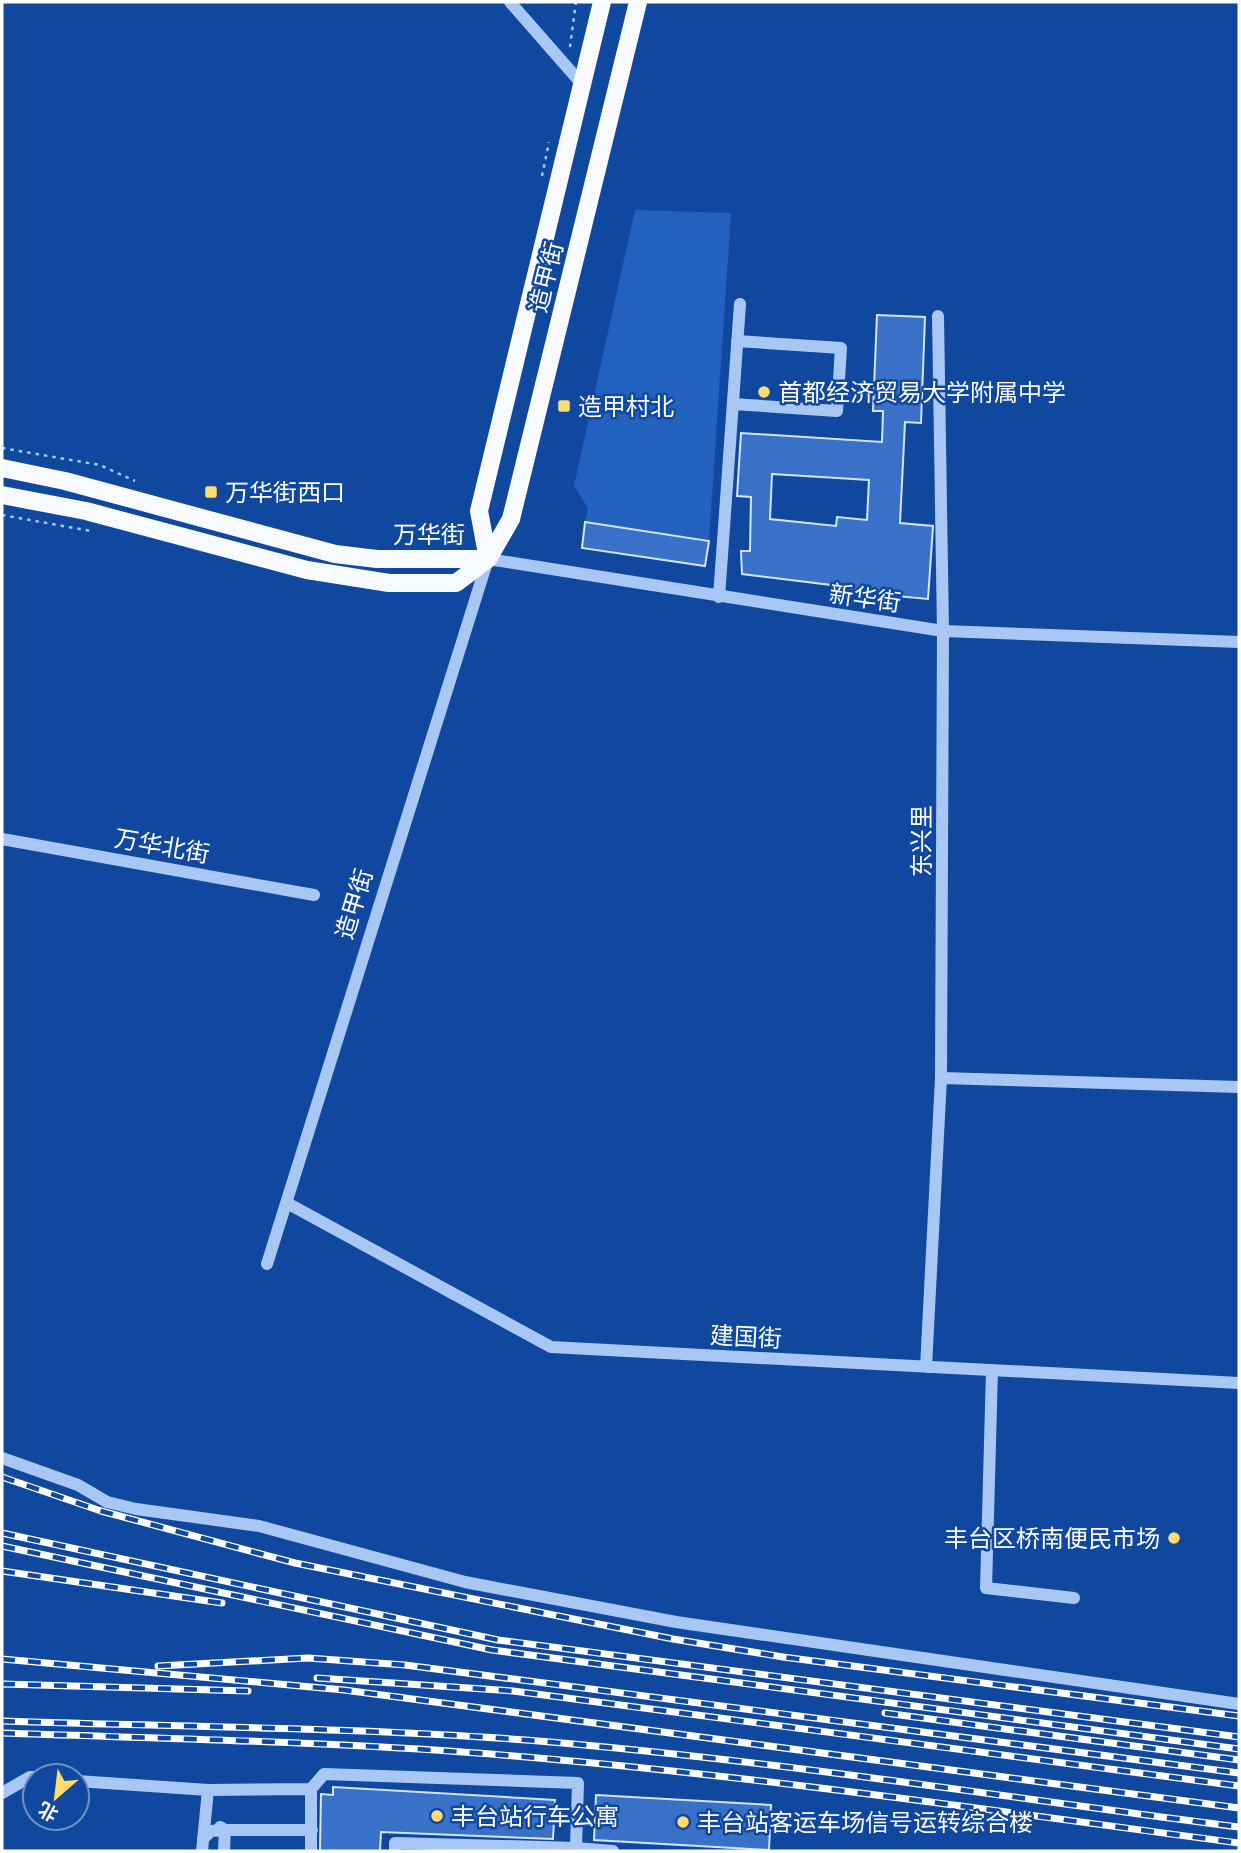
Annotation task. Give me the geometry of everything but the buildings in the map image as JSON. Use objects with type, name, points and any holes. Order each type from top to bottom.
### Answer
[{"type":"main road","name":"造甲街","points":[[488,559],[479,511],[602,2]]},
{"type":"main road","name":"造甲街","points":[[488,559],[511,519],[638,2]]},
{"type":"main road","name":"万华街","points":[[2,468],[87,487],[335,554],[377,559],[488,559]]},
{"type":"main road","name":"万华街","points":[[2,495],[86,510],[307,570],[348,578],[389,583],[456,583],[488,559]]},
{"type":"street","points":[[510,2],[581,83]]},
{"type":"street","points":[[719,597],[740,304]]},
{"type":"street","name":"东兴里","points":[[926,1367],[941,1078],[943,631],[938,316]]},
{"type":"street","points":[[733,404],[837,411],[838,399],[841,348],[737,341]]},
{"type":"street","name":"新华街","points":[[488,559],[943,631],[1239,642]]},
{"type":"street","name":"造甲街","points":[[267,1264],[488,559]]},
{"type":"street","name":"万华北街","points":[[2,839],[314,895]]},
{"type":"street","points":[[941,1078],[1239,1087]]},
{"type":"street","name":"建国街","points":[[286,1203],[551,1348],[1239,1383]]},
{"type":"street","points":[[992,1370],[986,1588],[1074,1598]]},
{"type":"street","points":[[2,1458],[78,1485],[107,1502],[136,1509],[259,1526],[478,1585],[676,1622],[1239,1704]]},
{"type":"street","points":[[311,1851],[311,1789],[324,1774],[578,1783],[576,1848]]},
{"type":"street","points":[[2,1793],[21,1782]]},
{"type":"street","points":[[91,1782],[208,1790],[311,1789]]},
{"type":"street","points":[[202,1845],[208,1790]]},
{"type":"street","points":[[206,1812],[213,1823],[225,1830]]},
{"type":"street","points":[[224,1851],[225,1830]]},
{"type":"street","points":[[202,1845],[211,1831],[312,1830]]},
{"type":"street","points":[[395,1851],[395,1843],[613,1851]]},
{"type":"shaded area","points":[[635,210],[731,213],[709,541],[585,522],[588,508],[574,486]]},
{"type":"railway","points":[[2,1477],[101,1511],[295,1563],[673,1639],[783,1657],[1239,1716]]},
{"type":"railway","points":[[2,1533],[498,1640],[1239,1737]]},
{"type":"railway","points":[[2,1546],[492,1650],[1239,1749]]},
{"type":"railway","points":[[2,1571],[222,1603]]},
{"type":"railway","points":[[158,1666],[308,1658],[405,1665],[1239,1773]]},
{"type":"railway","points":[[2,1659],[344,1690],[1239,1808]]},
{"type":"railway","points":[[317,1678],[513,1691],[1239,1786]]},
{"type":"railway","points":[[2,1684],[248,1691]]},
{"type":"railway","points":[[885,1713],[1239,1760]]},
{"type":"railway","points":[[2,1721],[330,1730],[526,1740],[705,1757],[1239,1827]]},
{"type":"railway","points":[[2,1733],[330,1744],[526,1757],[794,1785],[1239,1843]]},
{"type":"place","name":"首都经济贸易大学附属中学","points":[[764,392]]},
{"type":"place","name":"造甲村北","points":[[564,406]]},
{"type":"place","name":"万华街西口","points":[[211,492]]},
{"type":"place","name":"丰台区桥南便民市场","points":[[1174,1538]]},
{"type":"place","name":"丰台站行车公寓","points":[[437,1816]]},
{"type":"place","name":"丰台站客运车场信号运转综合楼","points":[[683,1822]]}]
